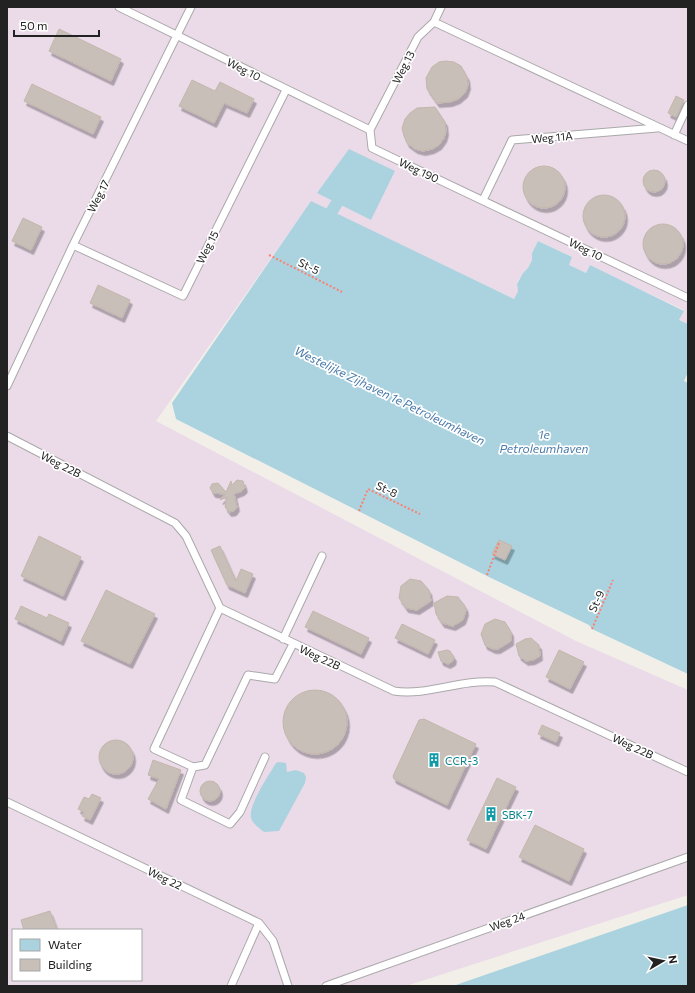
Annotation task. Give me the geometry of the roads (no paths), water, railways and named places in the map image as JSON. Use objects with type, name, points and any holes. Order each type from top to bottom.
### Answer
[{"type":"lane","name":"Weg 10","points":[[119,7],[370,130]]},
{"type":"lane","name":"Weg 17","points":[[7,386],[73,245],[191,7]]},
{"type":"lane","name":"Weg 13","points":[[370,130],[418,37],[434,22],[441,7]]},
{"type":"lane","points":[[434,22],[688,141]]},
{"type":"lane","name":"Weg 15","points":[[73,245],[183,296],[286,90]]},
{"type":"lane","points":[[674,135],[688,105]]},
{"type":"lane","name":"Weg 11A","points":[[483,200],[512,140],[658,127]]},
{"type":"lane","name":"Weg 190","points":[[370,130],[372,148],[483,200]]},
{"type":"lane","name":"Weg 10","points":[[483,200],[688,298]]},
{"type":"lane","name":"Weg 22B","points":[[7,436],[175,523],[186,536],[220,608],[394,691],[411,693],[478,681],[495,682],[688,772]]},
{"type":"lane","points":[[283,639],[322,556]]},
{"type":"lane","points":[[220,608],[154,749],[193,767],[205,765],[248,675],[275,679],[293,644]]},
{"type":"lane","points":[[193,767],[181,800],[230,824],[240,812],[265,757]]},
{"type":"lane","name":"Weg 22","points":[[7,802],[259,923],[273,941],[288,986]]},
{"type":"lane","name":"Weg 24","points":[[326,986],[688,857]]},
{"type":"lane","points":[[231,986],[259,923]]},
{"type":"water","points":[[349,149],[395,171],[371,220],[317,193]]},
{"type":"water","name":"1e Petroleumhaven","points":[[311,201],[514,299],[518,291],[517,284],[532,260],[532,253],[538,241],[572,257],[569,265],[586,273],[590,265],[684,311],[679,320],[688,324],[688,372],[684,381],[688,383],[688,674],[592,629],[589,625],[491,578],[176,419],[172,403]]},
{"type":"water","points":[[276,763],[286,763],[287,772],[296,770],[304,773],[306,777],[305,783],[279,831],[264,832],[253,822],[251,812],[260,790]]},
{"type":"water","points":[[688,905],[688,986],[453,986]]},
{"type":"waterway","points":[[331,225],[327,219],[345,190]]},
{"type":"place","name":"CCR-3","points":[[434,760]]},
{"type":"place","name":"SBK-7","points":[[491,814]]},
{"type":"water label","name":"Westelijke Zijhaven 1e Petroleumhaven","points":[[390,395]]}]
